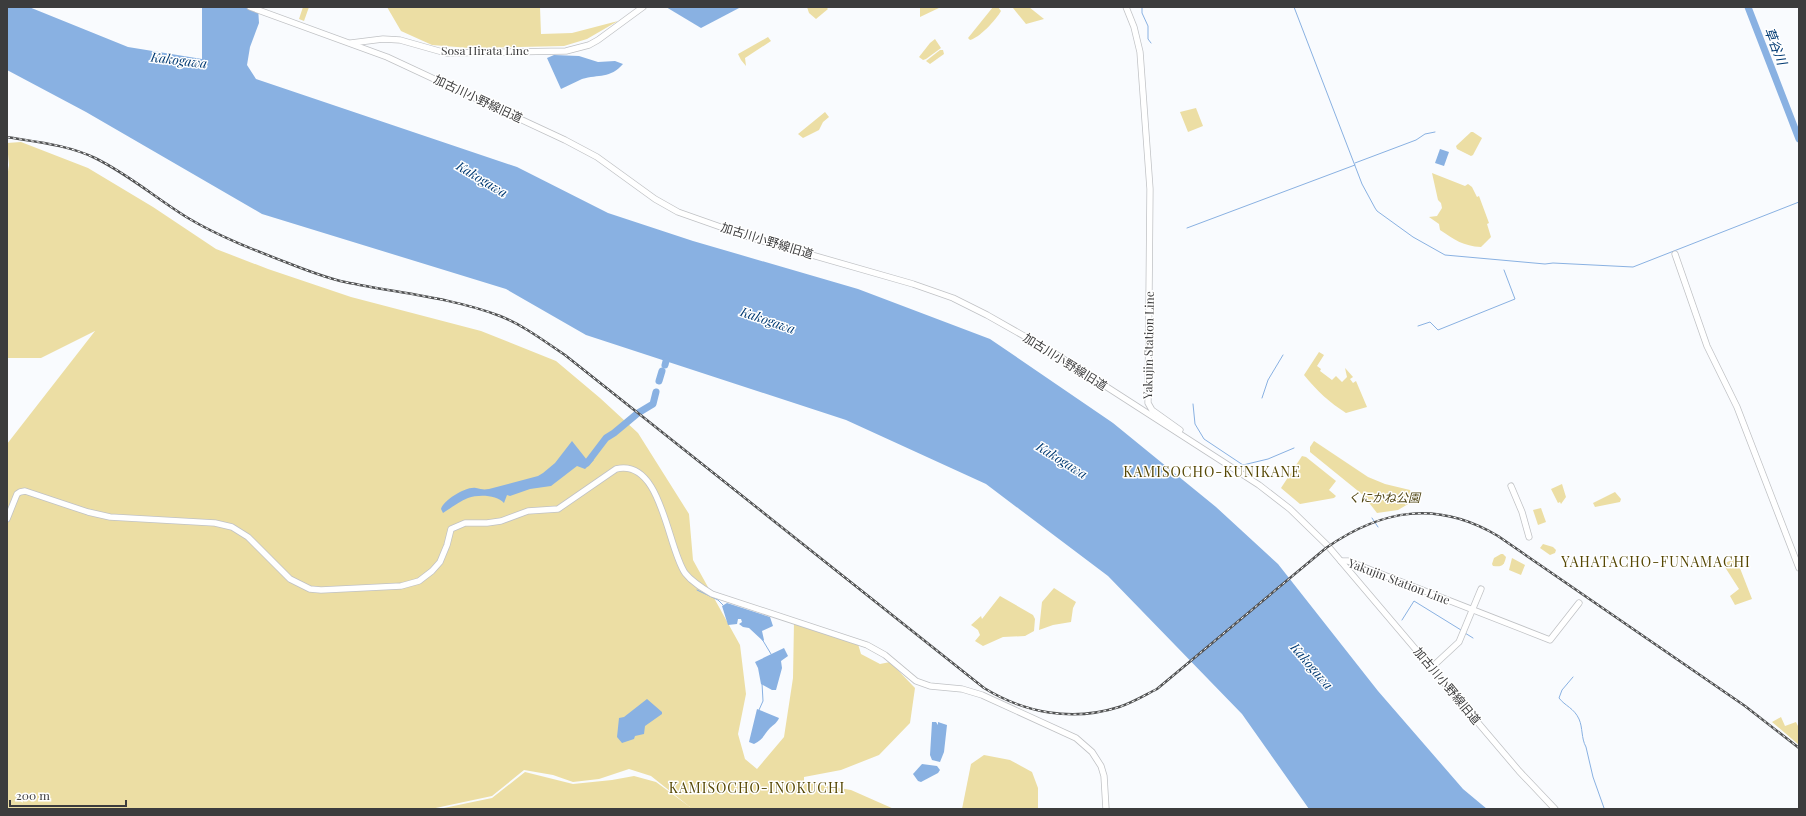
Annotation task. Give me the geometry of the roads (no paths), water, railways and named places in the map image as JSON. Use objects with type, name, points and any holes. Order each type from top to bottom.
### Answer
[{"type":"street","name":"Sosa Hirata Line","points":[[250,7],[350,43],[383,39],[400,40],[446,53],[566,51],[589,45],[598,40],[643,7]]},
{"type":"street","name":"Yakujin Station Line","points":[[1126,7],[1134,27],[1140,52],[1150,187],[1148,403],[1152,410],[1182,432],[1184,437],[1271,493],[1310,527],[1341,561],[1348,561],[1550,640],[1579,603]]},
{"type":"street","name":"加古川小野線旧道","points":[[350,43],[387,57],[577,146],[597,157],[655,199],[678,212],[749,237],[913,284],[966,304],[1054,353],[1184,437]]},
{"type":"street","points":[[1675,254],[1706,346],[1737,407],[1799,568]]},
{"type":"street","points":[[7,519],[17,494],[25,491],[88,512],[110,517],[224,525],[239,530],[255,544],[290,580],[310,590],[411,584],[426,576],[440,562],[447,545],[451,529],[465,523],[487,524],[501,521],[528,511],[558,509],[616,469],[626,467],[634,469],[652,487],[667,520],[680,564],[686,573],[700,587],[712,594],[867,645],[885,655],[916,681],[930,686],[962,689],[982,695],[1076,738],[1092,752],[1100,766],[1104,776],[1106,809]]},
{"type":"street","points":[[1511,486],[1522,512],[1529,538]]},
{"type":"street","name":"加古川小野線旧道","points":[[1341,561],[1518,771],[1555,809]]},
{"type":"street","points":[[1431,668],[1450,652],[1459,642],[1481,588]]},
{"type":"water","name":"Kakogawa","points":[[7,7],[29,7],[128,47],[202,59],[202,7],[258,7],[259,23],[250,47],[247,65],[256,79],[517,167],[608,213],[693,241],[858,289],[990,339],[1113,423],[1216,507],[1278,564],[1378,691],[1463,789],[1487,809],[1309,809],[1242,714],[1108,576],[986,484],[846,420],[586,335],[506,289],[262,214],[86,112],[7,70]]},
{"type":"water","points":[[666,7],[741,7],[701,28]]},
{"type":"water","points":[[554,55],[579,56],[598,62],[615,61],[623,64],[614,72],[582,79],[561,89],[547,58]]},
{"type":"water","points":[[1440,149],[1449,152],[1444,166],[1435,163]]},
{"type":"water","points":[[572,441],[587,460],[590,458],[594,460],[585,469],[577,466],[551,486],[530,489],[510,496],[507,495],[504,503],[497,498],[492,497],[472,497],[462,501],[443,513],[441,509],[443,505],[461,491],[472,488],[489,489],[538,476],[555,463]]},
{"type":"water","points":[[727,603],[770,617],[773,626],[762,631],[763,641],[749,628],[743,627],[739,624],[742,622],[741,619],[738,619],[737,624],[728,625],[722,606]]},
{"type":"water","points":[[784,648],[788,656],[781,661],[782,668],[776,690],[772,690],[761,684],[758,668],[755,662]]},
{"type":"water","points":[[647,699],[662,712],[662,714],[645,726],[644,734],[635,736],[634,739],[622,743],[617,737],[619,718],[624,717]]},
{"type":"water","points":[[757,709],[779,718],[762,738],[754,744],[749,742]]},
{"type":"water","points":[[932,722],[936,722],[938,725],[938,722],[947,725],[944,752],[940,762],[932,760],[930,755]]},
{"type":"water","points":[[922,764],[937,766],[940,770],[938,773],[921,782],[918,781],[913,774]]},
{"type":"waterway","points":[[1142,7],[1142,13],[1148,26],[1148,39],[1151,43]]},
{"type":"waterway","points":[[1294,7],[1362,184],[1375,208],[1413,237],[1445,255],[1545,264],[1553,263],[1633,267],[1799,202]]},
{"type":"waterway","name":"草谷川","points":[[1748,7],[1799,139]]},
{"type":"waterway","points":[[1355,163],[1416,140],[1425,134],[1435,132]]},
{"type":"waterway","points":[[1187,228],[1355,165]]},
{"type":"waterway","points":[[1418,326],[1430,322],[1438,330],[1515,299],[1504,270]]},
{"type":"waterway","points":[[1262,398],[1268,380],[1283,355]]},
{"type":"waterway","points":[[665,365],[666,361]]},
{"type":"waterway","points":[[659,381],[662,371]]},
{"type":"waterway","points":[[587,463],[606,438],[638,413],[653,404],[656,392]]},
{"type":"waterway","points":[[1193,404],[1195,424],[1204,439],[1243,465],[1268,459],[1294,448]]},
{"type":"waterway","points":[[1372,518],[1378,527]]},
{"type":"waterway","points":[[697,590],[718,600],[723,605]]},
{"type":"waterway","points":[[1402,620],[1414,601],[1461,630]]},
{"type":"waterway","points":[[1465,633],[1473,638]]},
{"type":"waterway","points":[[762,639],[771,654]]},
{"type":"waterway","points":[[1573,677],[1562,690],[1559,698],[1575,712],[1579,719],[1593,777],[1604,808]]},
{"type":"waterway","points":[[759,710],[763,701],[762,683]]},
{"type":"railway","points":[[7,137],[63,147],[95,158],[119,171],[176,211],[200,225],[262,253],[309,271],[345,282],[462,304],[500,316],[517,324],[565,355],[984,688],[1016,704],[1049,712],[1084,714],[1101,712],[1129,703],[1157,689],[1326,548],[1347,535],[1368,525],[1389,518],[1410,514],[1432,514],[1453,517],[1498,536],[1745,706],[1799,748]]},
{"type":"district","name":"KAMISOCHO-KUNIKANE","points":[[1212,472]]},
{"type":"district","name":"YAHATACHO-FUNAMACHI","points":[[1656,562]]},
{"type":"district","name":"KAMISOCHO-INOKUCHI","points":[[757,788]]},
{"type":"park label","name":"くにかね公園","points":[[1384,498]]}]
